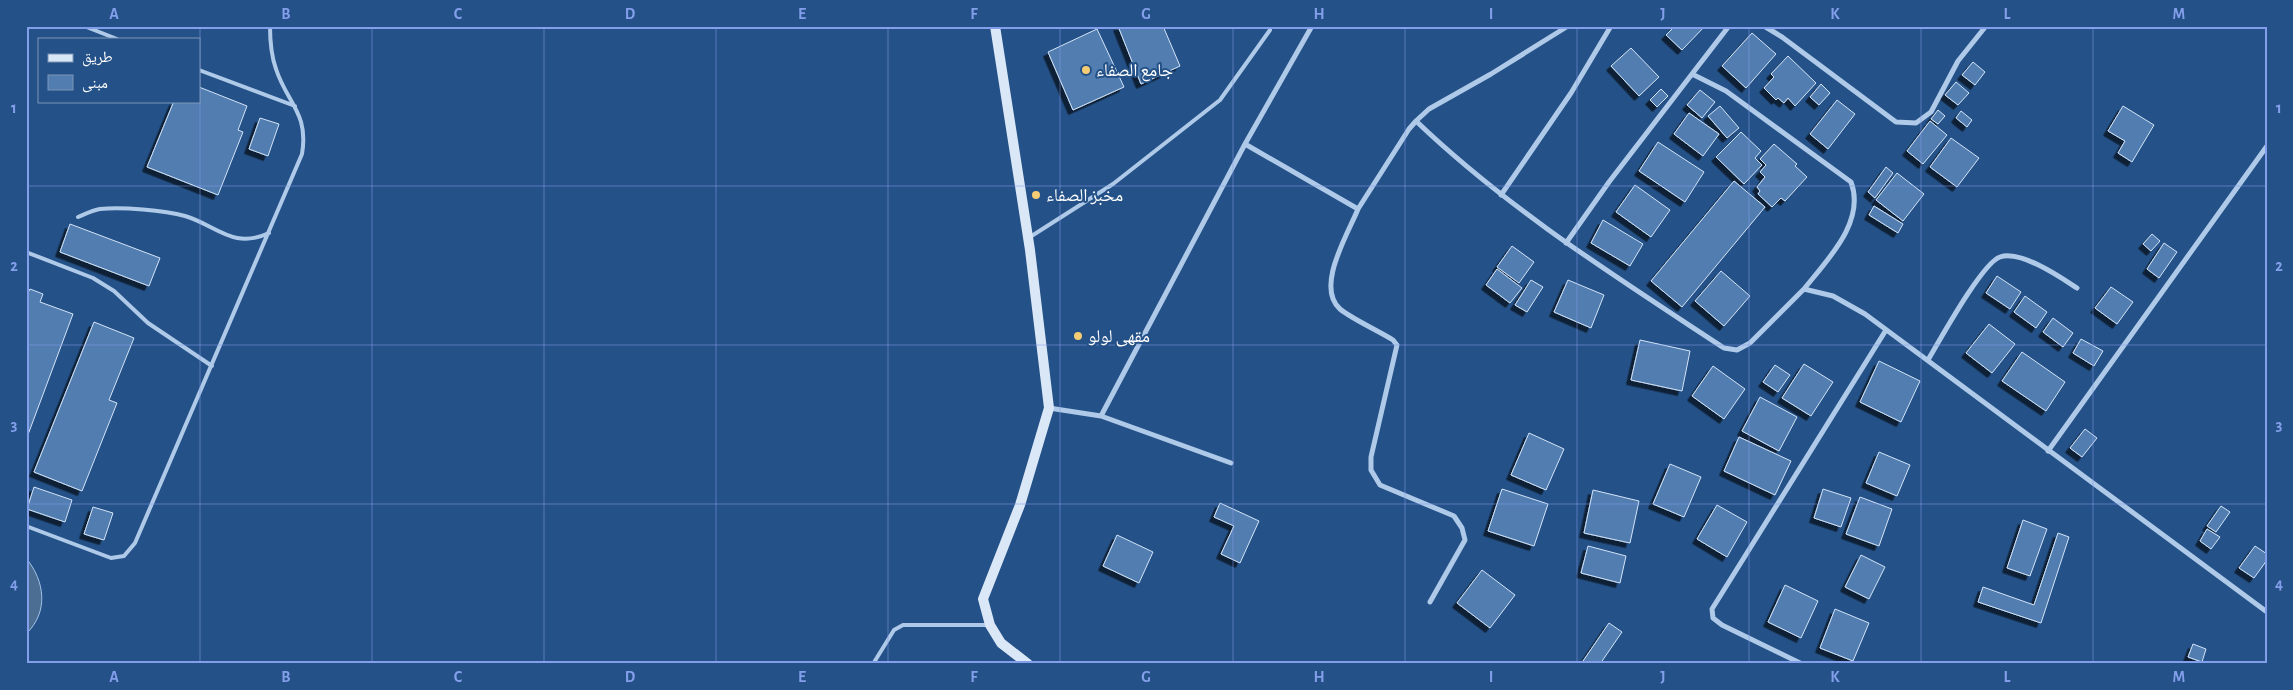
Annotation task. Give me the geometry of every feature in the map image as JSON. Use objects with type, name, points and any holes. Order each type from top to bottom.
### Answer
[{"type":"street","points":[[995,26],[1028,239],[1049,408],[1020,505],[983,599],[990,625],[1001,643],[1028,664]]},
{"type":"street","points":[[1101,416],[1244,144],[1312,26]]},
{"type":"street","points":[[1430,602],[1466,540],[1462,528],[1454,516],[1380,485],[1371,470],[1371,456],[1397,346],[1393,340],[1339,308],[1330,291],[1331,274],[1358,209],[1416,121],[1429,109],[1491,74],[1568,26]]},
{"type":"street","points":[[1501,195],[1571,93],[1611,26]]},
{"type":"street","points":[[1566,243],[1609,182],[1729,26]]},
{"type":"street","points":[[1764,26],[1782,37],[1896,122],[1916,123],[1931,112],[1958,62],[1986,26]]},
{"type":"street","points":[[1416,121],[1501,195],[1566,243],[1724,348],[1737,350],[1750,344],[1804,289],[1846,232],[1856,208],[1856,195],[1851,182],[1726,91],[1692,74]]},
{"type":"street","points":[[1244,144],[1358,209]]},
{"type":"street","points":[[2048,451],[2267,146]]},
{"type":"street","points":[[1928,360],[1985,269],[2001,257],[2012,256],[2045,267],[2077,288]]},
{"type":"street","points":[[1804,289],[1833,296],[1865,314],[2267,612]]},
{"type":"street","points":[[1802,664],[1722,625],[1713,618],[1712,609],[1886,330]]},
{"type":"street","points":[[1049,408],[1101,416],[1231,463]]},
{"type":"lane","points":[[84,26],[114,38]]},
{"type":"lane","points":[[26,526],[111,558],[124,556],[135,543],[156,498],[302,154],[304,133],[295,106],[276,70],[272,55],[270,26]]},
{"type":"lane","points":[[1028,239],[1114,184],[1214,105],[1236,79],[1270,30]]},
{"type":"lane","points":[[200,70],[295,106]]},
{"type":"lane","points":[[78,217],[98,209],[142,210],[186,216],[216,232],[240,238],[256,239],[268,233]]},
{"type":"lane","points":[[26,252],[93,278],[114,291],[148,323],[212,366]]},
{"type":"lane","points":[[873,664],[894,630],[903,625],[990,625]]},
{"type":"water","points":[[26,558],[37,576],[42,596],[38,616],[26,634]]},
{"type":"building","points":[[1118,26],[1163,26],[1180,66],[1141,84]]},
{"type":"building","points":[[1675,26],[1705,26],[1682,50],[1666,35]]},
{"type":"building","name":"جامع الصفاء","points":[[1097,29],[1124,87],[1073,110],[1048,52]]},
{"type":"building","points":[[1752,33],[1776,54],[1746,88],[1722,66]]},
{"type":"building","points":[[1631,48],[1659,77],[1639,96],[1611,66]]},
{"type":"building","points":[[1788,56],[1816,83],[1795,106],[1788,98],[1784,103],[1778,98],[1776,100],[1764,88],[1774,77],[1771,74]]},
{"type":"building","points":[[1973,62],[1985,72],[1975,85],[1962,75]]},
{"type":"building","points":[[1956,82],[1969,93],[1958,105],[1945,95]]},
{"type":"building","points":[[1821,84],[1830,93],[1819,105],[1810,97]]},
{"type":"building","points":[[200,87],[247,106],[238,130],[243,132],[218,195],[147,167],[174,102],[200,102]]},
{"type":"building","points":[[1661,89],[1668,96],[1657,107],[1650,100]]},
{"type":"building","points":[[1700,90],[1715,102],[1702,118],[1687,105]]},
{"type":"building","points":[[1837,100],[1855,114],[1828,149],[1810,134]]},
{"type":"building","points":[[1720,106],[1739,128],[1727,138],[1708,116]]},
{"type":"building","points":[[2123,106],[2154,125],[2132,162],[2118,153],[2125,141],[2108,131]]},
{"type":"building","points":[[1938,110],[1945,116],[1938,124],[1931,119]]},
{"type":"building","points":[[1961,111],[1972,120],[1967,127],[1956,118]]},
{"type":"building","points":[[1689,113],[1719,134],[1703,156],[1674,134]]},
{"type":"building","points":[[260,118],[279,124],[268,156],[249,149]]},
{"type":"building","points":[[1930,121],[1947,135],[1923,164],[1907,151]]},
{"type":"building","points":[[1741,132],[1761,151],[1755,158],[1762,165],[1744,184],[1716,157]]},
{"type":"building","points":[[1951,138],[1979,158],[1957,187],[1930,167]]},
{"type":"building","points":[[1658,142],[1704,172],[1685,202],[1639,171]]},
{"type":"building","points":[[1774,144],[1797,164],[1795,166],[1807,177],[1785,201],[1781,198],[1772,207],[1758,194],[1760,191],[1757,187],[1765,177],[1760,172],[1766,165],[1760,159]]},
{"type":"building","points":[[1886,167],[1893,173],[1875,198],[1868,192]]},
{"type":"building","points":[[1897,173],[1924,194],[1903,221],[1876,200]]},
{"type":"building","points":[[1734,181],[1765,207],[1682,307],[1651,281]]},
{"type":"building","points":[[1635,185],[1670,210],[1651,237],[1616,212]]},
{"type":"building","points":[[1874,206],[1903,224],[1898,233],[1869,215]]},
{"type":"building","points":[[1603,220],[1643,244],[1630,266],[1591,243]]},
{"type":"building","points":[[70,224],[160,258],[149,286],[60,252]]},
{"type":"building","points":[[2152,234],[2160,241],[2151,251],[2143,244]]},
{"type":"building","points":[[2164,243],[2177,252],[2159,278],[2147,269]]},
{"type":"building","points":[[1512,246],[1534,262],[1519,283],[1497,267]]},
{"type":"building","points":[[1497,269],[1522,288],[1510,303],[1486,285]]},
{"type":"building","points":[[1721,271],[1750,296],[1724,326],[1695,301]]},
{"type":"building","points":[[1997,276],[2021,292],[2010,309],[1986,293]]},
{"type":"building","points":[[1531,280],[1543,287],[1527,312],[1515,305]]},
{"type":"building","points":[[1568,280],[1604,295],[1591,328],[1554,312]]},
{"type":"building","points":[[2111,287],[2133,302],[2117,324],[2095,308]]},
{"type":"building","points":[[30,289],[43,294],[40,302],[73,314],[26,440],[26,296]]},
{"type":"building","points":[[2025,296],[2047,312],[2036,328],[2014,312]]},
{"type":"building","points":[[2053,318],[2073,333],[2063,347],[2043,332]]},
{"type":"building","points":[[94,322],[134,338],[109,400],[117,403],[82,491],[34,472]]},
{"type":"building","points":[[1989,324],[2015,344],[1992,373],[1966,353]]},
{"type":"building","points":[[2081,339],[2103,351],[2094,366],[2073,353]]},
{"type":"building","points":[[1640,340],[1690,351],[1682,391],[1631,380]]},
{"type":"building","points":[[2022,352],[2065,382],[2046,411],[2002,381]]},
{"type":"building","points":[[1879,361],[1920,381],[1901,422],[1860,402]]},
{"type":"building","points":[[1804,364],[1833,382],[1811,416],[1782,398]]},
{"type":"building","points":[[1775,365],[1790,375],[1778,392],[1763,382]]},
{"type":"building","points":[[1713,366],[1745,389],[1724,419],[1692,396]]},
{"type":"building","points":[[1760,397],[1797,417],[1779,451],[1742,431]]},
{"type":"building","points":[[2085,429],[2097,438],[2082,457],[2070,448]]},
{"type":"building","points":[[1529,433],[1564,449],[1546,490],[1511,475]]},
{"type":"building","points":[[1739,437],[1791,461],[1775,495],[1724,471]]},
{"type":"building","points":[[1879,452],[1910,465],[1897,496],[1866,483]]},
{"type":"building","points":[[1670,464],[1701,477],[1684,517],[1653,504]]},
{"type":"building","points":[[34,487],[72,500],[65,522],[27,509]]},
{"type":"building","points":[[1502,489],[1548,504],[1534,546],[1488,531]]},
{"type":"building","points":[[1823,489],[1851,498],[1841,527],[1814,518]]},
{"type":"building","points":[[1593,490],[1639,501],[1630,543],[1584,533]]},
{"type":"building","points":[[1860,497],[1892,509],[1879,546],[1846,534]]},
{"type":"building","points":[[1220,503],[1259,521],[1240,563],[1221,554],[1234,526],[1214,517]]},
{"type":"building","points":[[1717,505],[1747,522],[1727,557],[1697,539]]},
{"type":"building","points":[[2221,506],[2230,512],[2216,532],[2207,526]]},
{"type":"building","points":[[93,507],[113,513],[104,540],[84,534]]},
{"type":"building","points":[[2023,520],[2047,529],[2030,576],[2007,568]]},
{"type":"building","points":[[2207,529],[2220,537],[2211,549],[2200,541]]},
{"type":"building","points":[[2058,533],[2069,537],[2041,623],[1978,602],[1983,587],[2034,605]]},
{"type":"building","points":[[1117,535],[1153,552],[1139,583],[1103,566]]},
{"type":"building","points":[[1588,546],[1626,556],[1620,583],[1581,573]]},
{"type":"building","points":[[2255,546],[2267,554],[2267,560],[2254,578],[2239,568]]},
{"type":"building","points":[[1861,555],[1885,567],[1869,599],[1845,587]]},
{"type":"building","points":[[1482,570],[1515,595],[1490,628],[1457,603]]},
{"type":"building","points":[[1785,585],[1818,601],[1801,638],[1768,622]]},
{"type":"building","points":[[1835,609],[1869,623],[1853,661],[1820,648]]},
{"type":"building","points":[[1609,623],[1622,632],[1600,664],[1581,664]]},
{"type":"building","points":[[2193,644],[2206,649],[2202,662],[2188,657]]},
{"type":"place","name":"جامع الصفاء","points":[[1086,70]]},
{"type":"place","name":"مخبز الصفاء","points":[[1036,195]]},
{"type":"place","name":"مقهى لولو","points":[[1078,336]]}]
